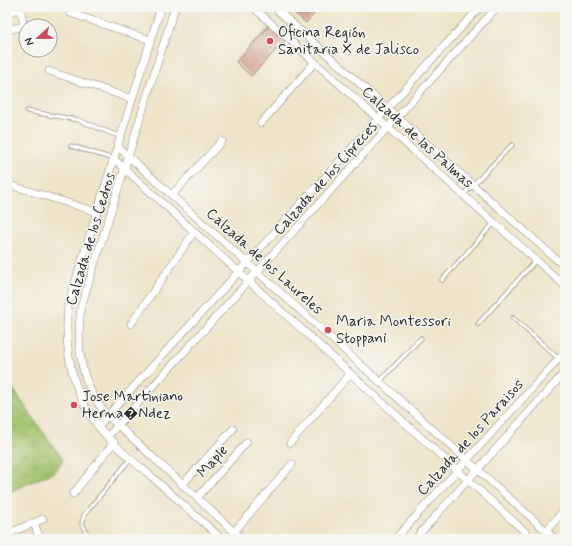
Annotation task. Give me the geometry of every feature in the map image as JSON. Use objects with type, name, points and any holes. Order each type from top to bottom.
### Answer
[{"type":"street","name":"Calzada de los Cedros","points":[[175,7],[81,307],[79,342],[84,373],[94,398],[108,416],[117,426],[242,539]]},
{"type":"street","name":"Calzada de las Palmas","points":[[253,7],[565,286]]},
{"type":"street","name":"Calzada de las Palmas","points":[[274,7],[565,267]]},
{"type":"street","name":"Calzada de los Cipreces","points":[[98,426],[480,7]]},
{"type":"street","name":"Calzada de los Cipreces","points":[[108,436],[497,7]]},
{"type":"street","points":[[7,13],[20,8],[24,26],[7,30]]},
{"type":"street","name":"Calzada de los Cedros","points":[[159,8],[118,146],[68,305],[66,344],[73,376],[84,402],[98,426],[130,458],[222,539]]},
{"type":"street","points":[[70,13],[150,40]]},
{"type":"street","points":[[260,123],[315,62]]},
{"type":"street","points":[[49,72],[132,100]]},
{"type":"street","points":[[172,195],[222,141]]},
{"type":"street","name":"Calzada de los Laureles","points":[[118,146],[466,461],[555,539]]},
{"type":"street","name":"Calzada de los Laureles","points":[[114,159],[533,539]]},
{"type":"street","points":[[7,184],[97,212]]},
{"type":"street","points":[[101,200],[114,202]]},
{"type":"street","points":[[181,221],[190,211]]},
{"type":"street","points":[[131,324],[194,232]]},
{"type":"street","name":"Calzada de los Paraisos","points":[[395,539],[565,352]]},
{"type":"street","name":"Calzada de los Paraisos","points":[[415,539],[565,372]]},
{"type":"street","points":[[290,442],[350,374]]},
{"type":"street","points":[[384,405],[393,395]]},
{"type":"street","points":[[182,485],[234,429]]},
{"type":"street","points":[[73,494],[114,442]]},
{"type":"street","name":"Maple","points":[[197,498],[247,442]]},
{"type":"street","points":[[234,532],[292,464]]},
{"type":"street","points":[[546,531],[565,509]]},
{"type":"street","points":[[9,532],[43,519]]},
{"type":"street","points":[[211,530],[220,520]]},
{"type":"street","points":[[34,523],[40,539]]},
{"type":"lane","points":[[27,111],[78,120],[121,136]]},
{"type":"lane","points":[[463,195],[472,184],[512,145]]},
{"type":"lane","points":[[71,146],[114,159]]},
{"type":"lane","points":[[442,280],[494,223]]},
{"type":"lane","points":[[478,324],[536,260]]},
{"type":"lane","points":[[513,318],[559,359]]},
{"type":"lane","points":[[379,382],[421,338]]},
{"type":"lane","points":[[89,539],[82,524],[84,515],[130,458]]},
{"type":"green space","points":[[7,381],[63,460],[56,471],[7,493]]},
{"type":"building","points":[[119,7],[134,7],[132,12]]},
{"type":"building","points":[[292,7],[320,7],[306,23],[290,9]]},
{"type":"building","points":[[269,26],[285,40],[251,76],[236,62]]},
{"type":"place","name":"Oficina Región Sanitaria X de Jalisco","points":[[270,41]]},
{"type":"place","name":"Maria Montessori Stoppani","points":[[328,330]]},
{"type":"place","name":"Jose Martiniano Herna�Ndez","points":[[74,405]]}]
